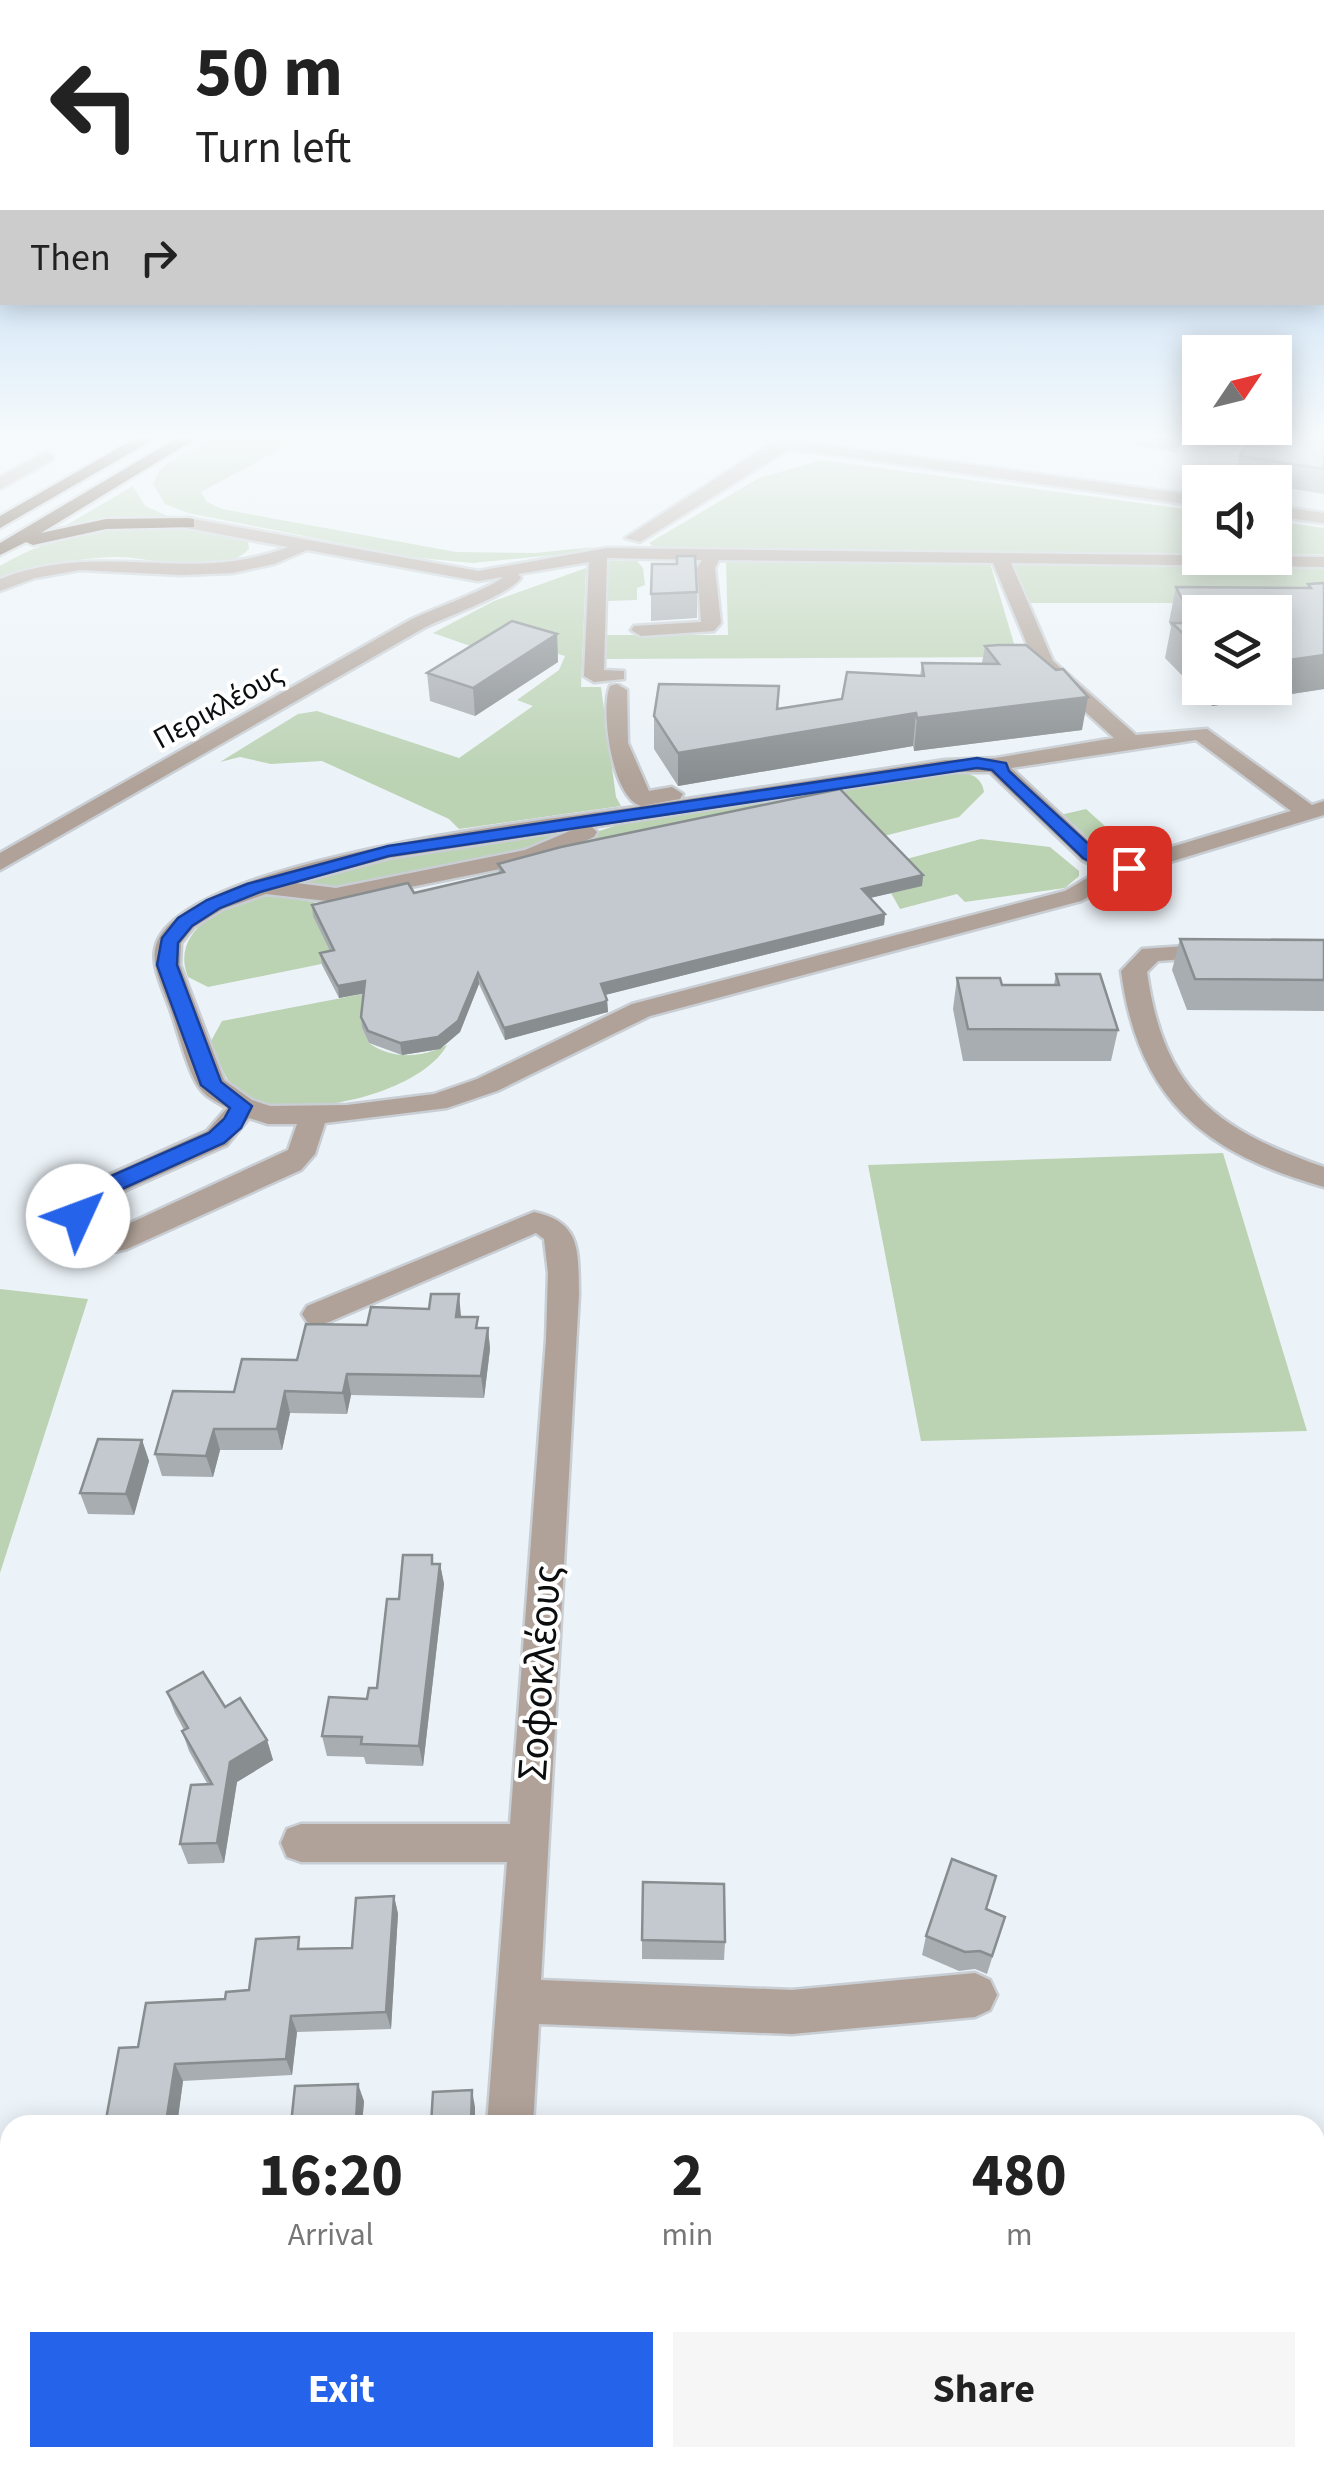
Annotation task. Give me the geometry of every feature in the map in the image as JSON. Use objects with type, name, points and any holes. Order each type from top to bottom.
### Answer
[{"type":"street","points":[[244,564],[267,549]]},
{"type":"street","points":[[0,585],[40,571],[83,564],[208,570],[293,549]]},
{"type":"street","points":[[320,549],[456,575],[494,576],[598,555],[1324,562]]},
{"type":"street","points":[[598,555],[594,676],[617,683],[617,743],[641,799],[1096,731],[1053,687],[1026,667]]},
{"type":"street","points":[[641,630],[707,627],[711,623],[706,568],[712,557]]},
{"type":"street","points":[[999,557],[1044,664],[1132,742]]},
{"type":"street","points":[[392,562],[517,571]]},
{"type":"street","name":"Περικλέους","points":[[0,862],[468,597],[502,588],[517,571]]},
{"type":"street","points":[[456,575],[469,582],[468,597]]},
{"type":"street","points":[[1200,732],[1316,810],[1118,870],[1073,896],[989,904],[684,982],[459,1079],[437,1102],[314,1116],[268,1115],[242,1106],[212,1085],[167,965],[169,942],[185,922],[214,904],[254,888],[388,851],[945,766],[1000,766],[1010,760],[1200,732]]},
{"type":"street","points":[[1000,766],[1001,772],[1090,855],[1118,870]]},
{"type":"street","points":[[1238,950],[1151,954],[1134,971],[1137,1000],[1165,1076],[1197,1119],[1223,1138],[1324,1176]]},
{"type":"street","points":[[242,1106],[233,1123],[216,1138],[85,1196],[78,1206],[78,1216],[94,1238],[116,1242],[290,1163],[301,1154],[314,1116]]},
{"type":"street","name":"Σοφοκλέους","points":[[318,1314],[534,1222],[549,1225],[559,1236],[559,1399],[510,2115]]},
{"type":"street","points":[[301,1843],[528,1843]]},
{"type":"street","points":[[516,2001],[792,2012],[975,1995]]},
{"type":"green space","points":[[33,549],[249,549],[220,564],[185,565],[114,557],[84,559],[0,581],[0,566]]},
{"type":"green space","points":[[370,549],[535,553],[585,549],[472,563]]},
{"type":"green space","points":[[656,549],[1182,549],[1182,555],[660,552]]},
{"type":"green space","points":[[1292,549],[1324,549],[1324,554],[1292,554]]},
{"type":"green space","points":[[609,561],[637,561],[643,568],[645,585],[637,588],[637,600],[606,601]]},
{"type":"green space","points":[[726,562],[990,563],[1018,657],[602,659],[601,635],[728,635]]},
{"type":"green space","points":[[1014,563],[1182,566],[1182,575],[1292,575],[1292,568],[1324,569],[1324,603],[1292,603],[1292,595],[1182,595],[1182,603],[1025,603]]},
{"type":"green space","points":[[586,568],[581,687],[601,687],[616,797],[621,806],[459,829],[449,819],[322,761],[271,764],[240,757],[220,762],[298,714],[317,711],[459,758],[533,706],[517,700],[559,670],[565,656],[500,636],[479,649],[433,633],[494,601]]},
{"type":"green space","points":[[943,771],[974,777],[984,792],[959,817],[876,838],[584,846],[578,838],[654,813]]},
{"type":"green space","points":[[1086,809],[1135,853],[1150,849],[1155,854],[1113,853],[1089,842],[1056,816]]},
{"type":"green space","points":[[573,828],[525,851],[342,889],[291,883],[387,856]]},
{"type":"green space","points":[[981,839],[1050,847],[1079,871],[1079,876],[1065,888],[965,902],[957,894],[900,909],[891,893],[921,886],[899,861]]},
{"type":"green space","points":[[273,896],[313,902],[336,911],[336,961],[208,987],[188,977],[184,960],[195,930],[223,910]]},
{"type":"green space","points":[[394,988],[362,1028],[369,1043],[397,1055],[428,1053],[447,1045],[433,1062],[412,1077],[356,1099],[296,1107],[269,1105],[248,1098],[229,1081],[211,1041],[222,1021]]},
{"type":"green space","points":[[1223,1153],[1307,1431],[921,1441],[868,1165]]},
{"type":"green space","points":[[0,1289],[88,1299],[0,1573]]},
{"type":"building","points":[[677,556],[695,556],[697,592],[651,594],[652,564],[677,564]]},
{"type":"building","points":[[1324,583],[1324,655],[1292,660],[1292,595],[1182,595],[1182,599],[1176,587],[1311,588],[1308,584]]},
{"type":"building","points":[[512,621],[557,634],[473,688],[427,673]]},
{"type":"building","points":[[1026,645],[1056,670],[1063,669],[1088,697],[917,718],[916,713],[678,753],[654,716],[659,684],[779,686],[777,709],[842,699],[847,672],[924,676],[922,663],[999,664],[985,646]]},
{"type":"building","points":[[840,789],[923,875],[862,889],[885,914],[601,984],[607,1000],[604,1002],[504,1028],[478,973],[458,1021],[438,1037],[400,1043],[368,1031],[361,1017],[365,981],[338,986],[320,953],[334,950],[312,905],[408,883],[414,893],[504,872],[498,864],[561,847]]},
{"type":"building","points":[[1180,939],[1324,940],[1324,980],[1195,979]]},
{"type":"building","points":[[1056,974],[1100,974],[1118,1030],[968,1029],[957,978],[1000,978],[1002,985],[1059,985]]},
{"type":"building","points":[[431,1294],[459,1294],[456,1317],[478,1317],[476,1328],[488,1328],[481,1376],[347,1374],[343,1393],[285,1391],[277,1429],[214,1429],[206,1456],[155,1454],[173,1391],[234,1392],[242,1359],[297,1360],[306,1324],[367,1325],[371,1307],[429,1309]]},
{"type":"building","points":[[98,1439],[142,1440],[126,1494],[80,1493]]},
{"type":"building","points":[[403,1555],[432,1555],[432,1564],[440,1564],[419,1746],[361,1744],[362,1737],[322,1736],[329,1697],[367,1699],[369,1688],[377,1688],[387,1599],[399,1599]]},
{"type":"building","points":[[203,1672],[225,1707],[240,1698],[267,1740],[230,1762],[217,1843],[180,1844],[191,1785],[212,1784],[182,1731],[188,1728],[167,1692]]},
{"type":"building","points":[[952,1859],[996,1876],[986,1909],[1005,1917],[992,1956],[980,1951],[965,1952],[926,1936]]},
{"type":"building","points":[[643,1882],[724,1884],[725,1942],[642,1940]]},
{"type":"building","points":[[394,1896],[386,2012],[291,2016],[286,2059],[175,2064],[167,2115],[107,2115],[119,2048],[138,2047],[146,2003],[225,1999],[226,1992],[249,1990],[256,1939],[299,1937],[298,1949],[352,1948],[356,1898]]},
{"type":"building","points":[[358,2084],[356,2115],[292,2115],[295,2086]]},
{"type":"building","points":[[472,2090],[471,2115],[432,2115],[433,2092]]},
{"type":"route","points":[[78,1216],[78,1206],[85,1196],[216,1138],[233,1123],[242,1106],[212,1085],[167,965],[169,942],[185,922],[214,904],[254,888],[388,851],[977,763],[1000,766],[1001,772],[1090,855],[1118,870],[1129,868]]}]
